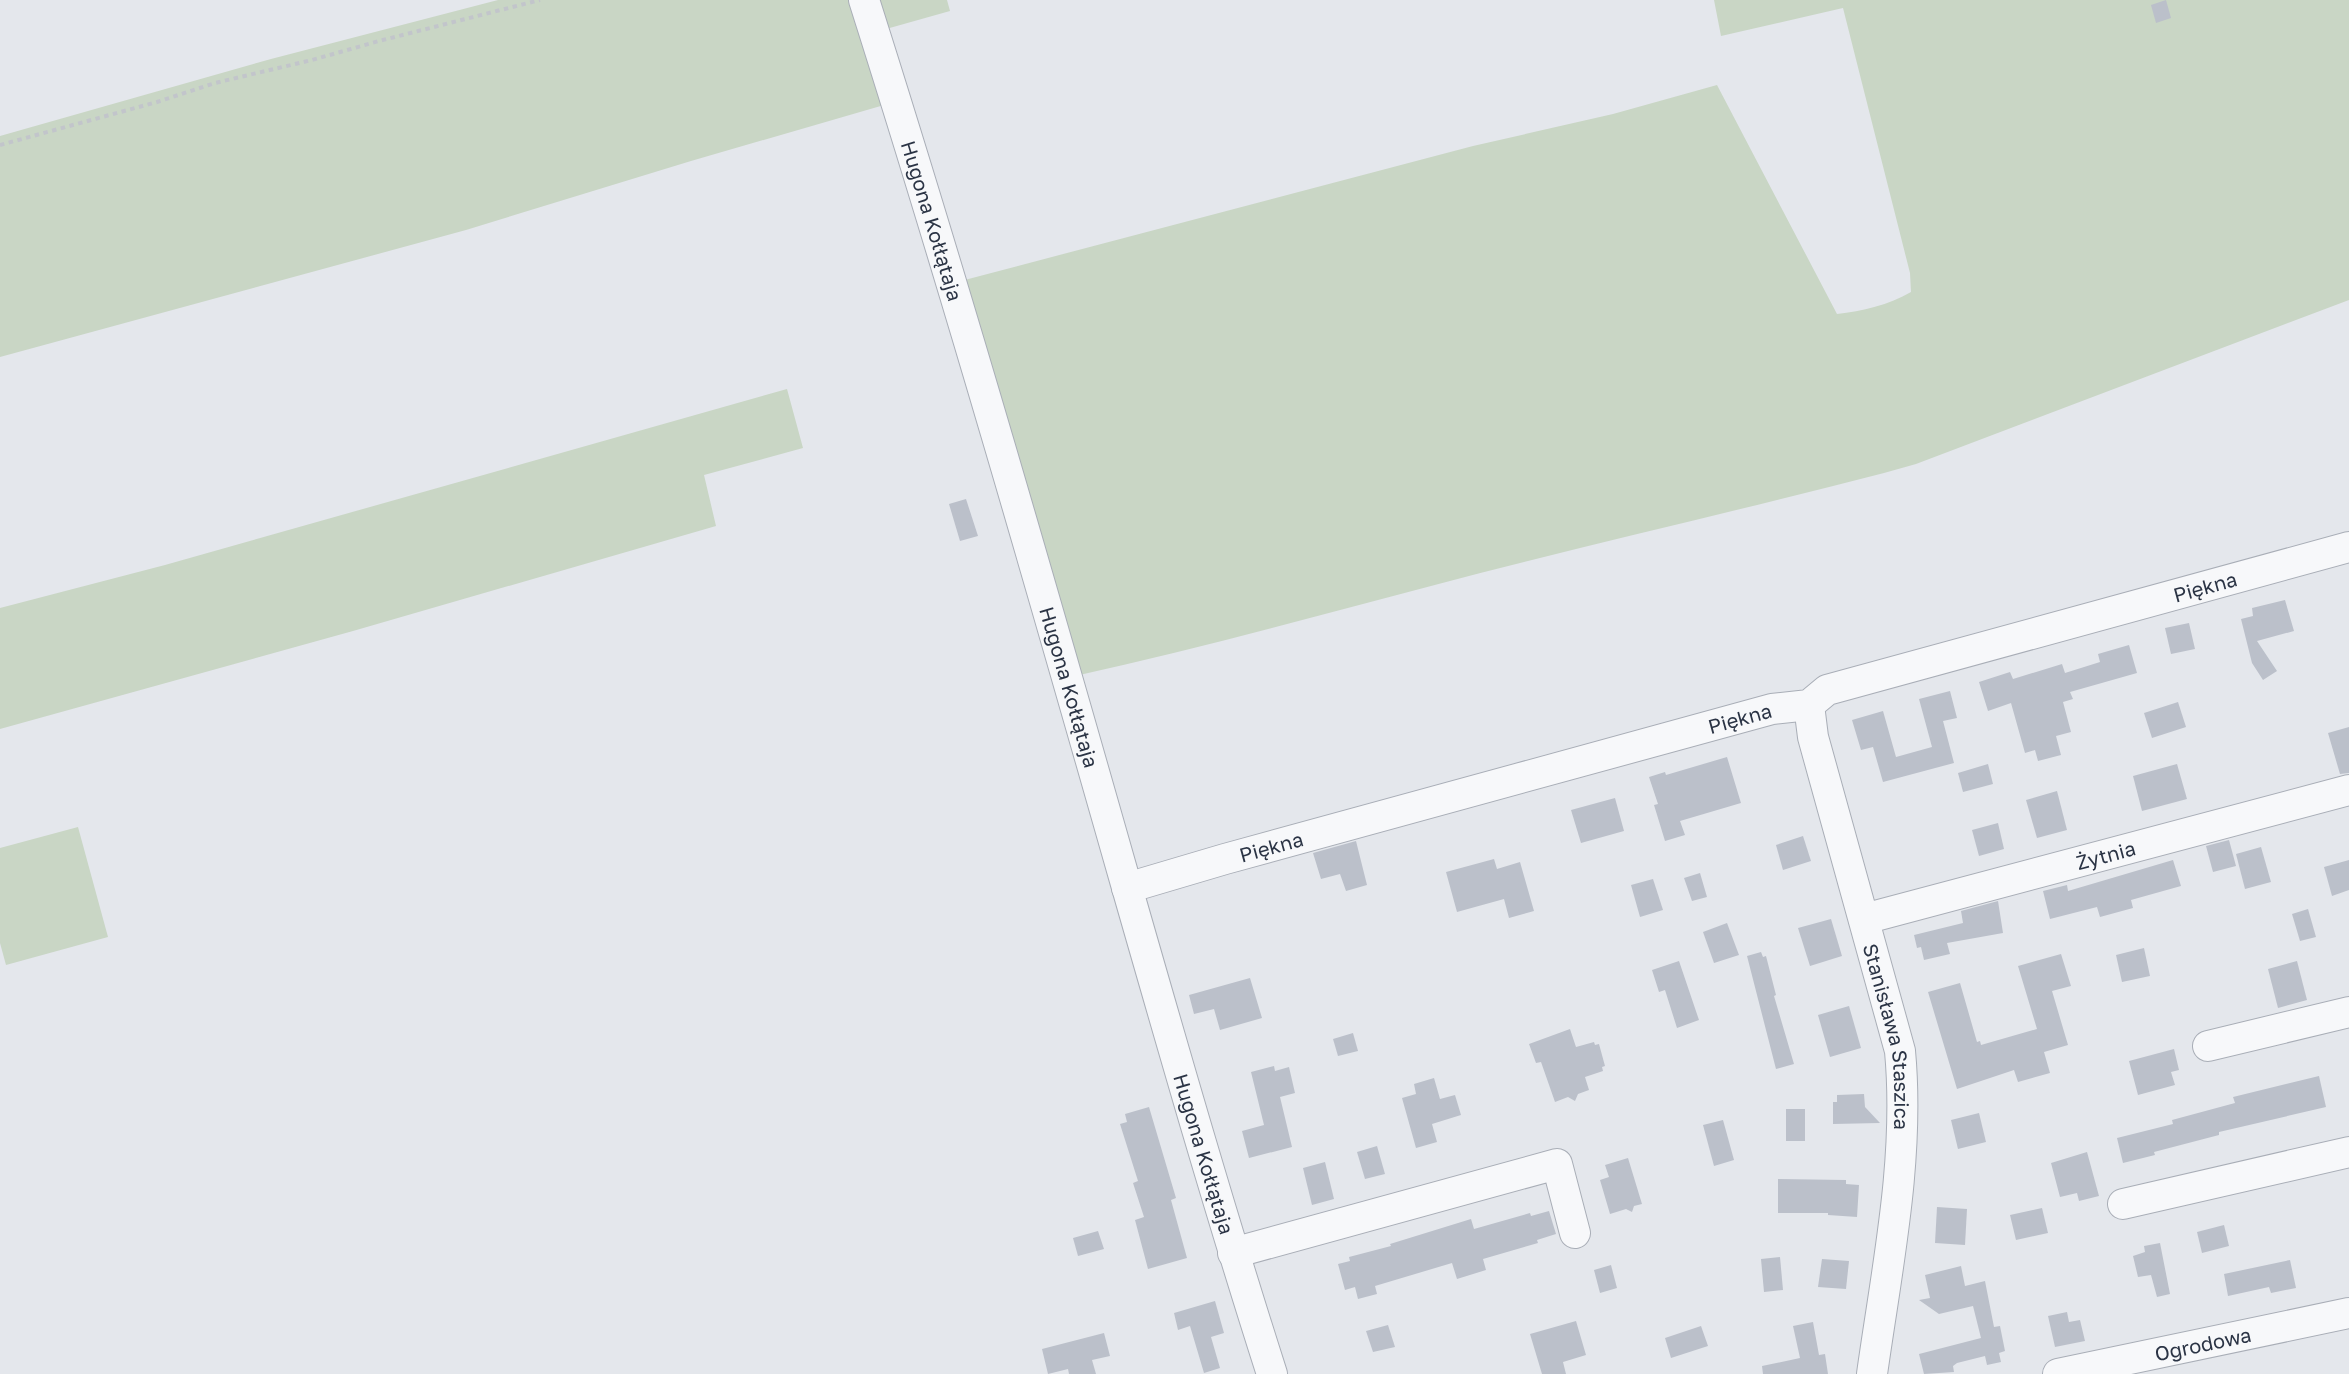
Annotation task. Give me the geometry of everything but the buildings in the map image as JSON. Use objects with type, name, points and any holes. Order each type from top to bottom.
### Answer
[{"type":"street","name":"Hugona Kołłątaja","points":[[864,0],[922,185],[1145,954],[1233,1252],[1272,1374]]},
{"type":"street","name":"Piękna","points":[[1127,888],[1772,709],[1809,705],[1827,690],[2349,547]]},
{"type":"street","name":"Stanisława Staszica","points":[[1809,705],[1813,737],[1900,1051],[1903,1083],[1901,1164],[1872,1374]]},
{"type":"street","name":"Żytnia","points":[[1864,920],[2349,790]]},
{"type":"street","points":[[2208,1046],[2349,1012]]},
{"type":"street","points":[[2123,1204],[2349,1152]]},
{"type":"street","points":[[1233,1252],[1557,1164],[1575,1233]]},
{"type":"street","name":"Ogrodowa","points":[[2058,1374],[2349,1313]]},
{"type":"path","points":[[0,146],[157,102],[215,82],[312,60],[540,0]]},
{"type":"green space","points":[[498,0],[857,0],[891,103],[466,230],[0,357],[0,136],[271,59]]},
{"type":"green space","points":[[870,0],[947,0],[950,11],[879,31]]},
{"type":"green space","points":[[1714,0],[2349,0],[2349,300],[1916,464],[1075,676],[957,282],[1473,146],[1613,114],[1717,85],[1837,314],[1875,307],[1911,292],[1910,273],[1843,8],[1721,36]]},
{"type":"green space","points":[[787,389],[803,448],[704,475],[716,526],[353,631],[0,729],[0,608],[165,565]]},
{"type":"green space","points":[[78,827],[108,937],[6,965],[0,943],[0,848]]}]
